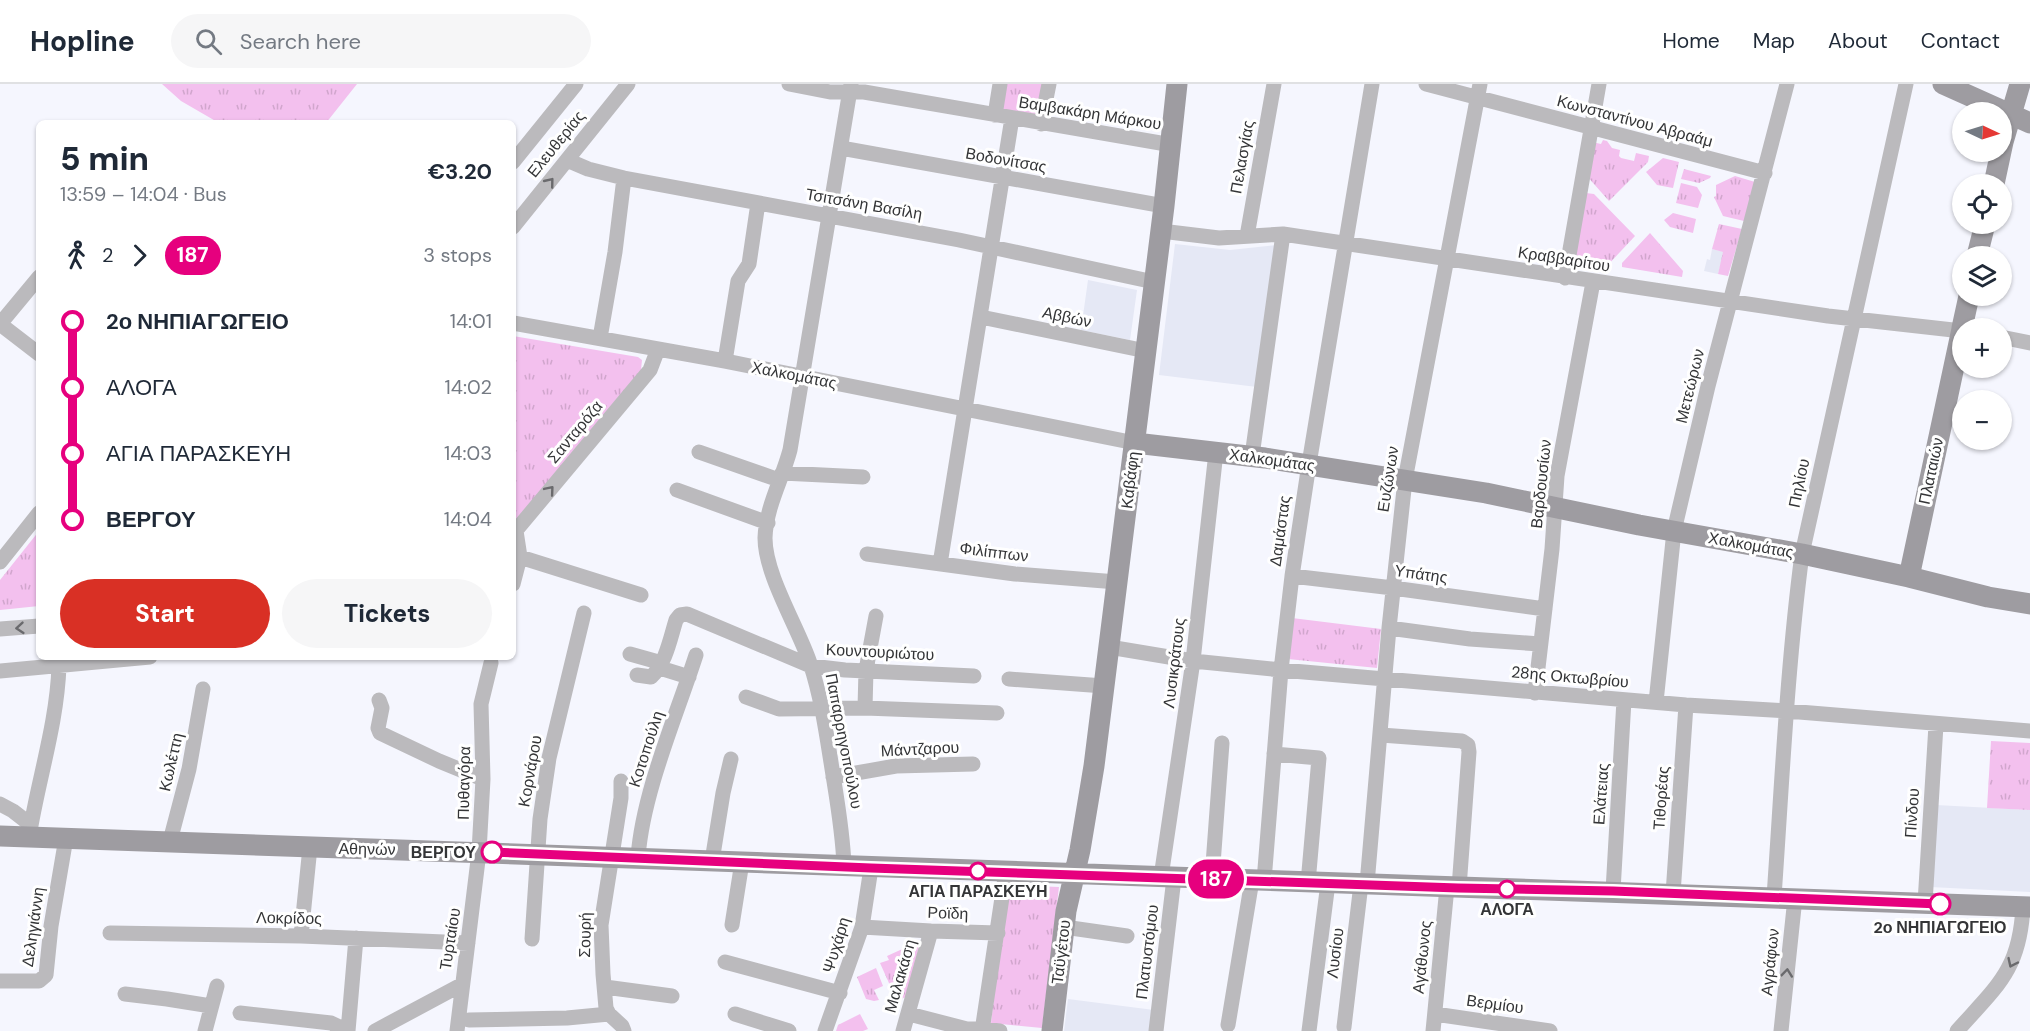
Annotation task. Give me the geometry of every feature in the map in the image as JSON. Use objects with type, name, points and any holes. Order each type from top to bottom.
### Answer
[{"type":"street","name":"Ελευθερίας","points":[[516,158],[576,84]]},
{"type":"street","name":"Ελευθερίας","points":[[516,223],[628,84]]},
{"type":"street","name":"Βαμβακάρη Μάρκου","points":[[789,84],[830,92],[851,88],[1041,124],[1172,145]]},
{"type":"street","points":[[995,115],[1000,84]]},
{"type":"street","points":[[1041,124],[1049,84]]},
{"type":"street","name":"Καβάφη","points":[[1075,874],[1094,766],[1172,145],[1177,84]]},
{"type":"street","name":"Πελασγίας","points":[[1247,236],[1274,84]]},
{"type":"street","name":"Δαμάστας","points":[[1228,1025],[1258,880],[1274,754],[1292,576],[1372,84]]},
{"type":"street","name":"Κωνσταντίνου Αβραάμ","points":[[1426,84],[1479,92],[1591,127],[1765,173]]},
{"type":"street","points":[[1565,278],[1599,84]]},
{"type":"street","name":"Μετεώρων","points":[[1656,702],[1674,531],[1787,84]]},
{"type":"street","name":"Πηλίου","points":[[1785,897],[1786,711],[1802,554],[1906,84]]},
{"type":"street","points":[[1943,84],[2021,119]]},
{"type":"street","points":[[1996,174],[2003,142],[2021,119],[2020,84]]},
{"type":"street","name":"Παπαρρηγοπούλου","points":[[844,866],[843,834],[822,708],[811,666],[766,550],[768,523],[780,476],[790,450],[851,88]]},
{"type":"street","name":"Ευζώνων","points":[[1364,884],[1381,735],[1389,628],[1405,480],[1479,92]]},
{"type":"street","points":[[940,564],[1012,118]]},
{"type":"street","name":"Βοδονίτσας","points":[[841,148],[1164,206]]},
{"type":"street","name":"Τσιτσάνη Βασίλη","points":[[567,160],[588,169],[624,178],[992,247],[1155,282]]},
{"type":"street","points":[[600,338],[615,252],[624,178]]},
{"type":"street","points":[[725,361],[738,281],[749,264],[758,203]]},
{"type":"street","name":"Κραββαρίτου","points":[[1161,231],[1220,238],[1283,234],[1565,278],[1853,319],[1952,329]]},
{"type":"street","points":[[1251,456],[1283,234]]},
{"type":"street","points":[[36,281],[0,324],[36,352]]},
{"type":"street","name":"Βαρδουσίων","points":[[1535,693],[1552,549],[1557,476],[1593,282]]},
{"type":"street","name":"Αββών","points":[[981,317],[1146,351]]},
{"type":"street","name":"Χαλκομάτας","points":[[516,324],[725,361],[1135,443],[1309,464],[1486,493],[1802,554],[1988,597],[2030,604]]},
{"type":"street","points":[[2012,339],[2030,343]]},
{"type":"street","name":"Σανταρόζα","points":[[516,531],[650,370],[658,349]]},
{"type":"street","name":"Πλαταιών","points":[[1909,577],[1952,377]]},
{"type":"street","points":[[699,452],[780,476],[863,477]]},
{"type":"street","name":"Λυσικράτους","points":[[1168,877],[1216,452]]},
{"type":"street","points":[[677,490],[768,523]]},
{"type":"street","points":[[0,562],[36,517]]},
{"type":"street","points":[[516,537],[520,557],[516,572]]},
{"type":"street","name":"Φιλίππων","points":[[867,554],[1015,574],[1117,582]]},
{"type":"street","points":[[520,557],[641,595]]},
{"type":"street","name":"Υπάτης","points":[[1292,576],[1545,609]]},
{"type":"street","name":"Κορνάρου","points":[[532,939],[540,819],[549,758],[585,613]]},
{"type":"street","name":"Κουντουριώτου","points":[[661,665],[676,620],[680,615],[687,614],[811,666],[974,676]]},
{"type":"street","points":[[866,708],[866,670],[876,616]]},
{"type":"street","points":[[0,629],[36,626]]},
{"type":"street","points":[[1389,628],[1470,639],[1540,644]]},
{"type":"street","name":"28ης Οκτωβρίου","points":[[1109,647],[1193,661],[1281,670],[1535,693],[2030,731]]},
{"type":"street","points":[[630,654],[689,676]]},
{"type":"street","name":"Κοτοπούλη","points":[[638,857],[650,796],[696,655]]},
{"type":"street","points":[[0,671],[120,660]]},
{"type":"street","name":"Πυθαγόρα","points":[[479,852],[483,779],[480,715],[491,663]]},
{"type":"street","points":[[637,675],[651,677],[661,665]]},
{"type":"street","points":[[30,831],[44,770],[58,687],[59,666]]},
{"type":"street","points":[[1009,678],[1104,686]]},
{"type":"street","name":"Κωλέττη","points":[[170,841],[189,769],[203,689]]},
{"type":"street","points":[[746,697],[779,709],[866,708],[997,713]]},
{"type":"street","points":[[379,700],[382,708],[378,728],[380,733],[483,779]]},
{"type":"street","name":"Ελάτειας","points":[[1613,891],[1624,700]]},
{"type":"street","name":"Τιθορέας","points":[[1673,894],[1686,705]]},
{"type":"street","name":"Πίνδου","points":[[1925,903],[1936,725]]},
{"type":"street","name":"Αγάθωνος","points":[[1381,735],[1462,741],[1468,745],[1470,752],[1433,1031]]},
{"type":"street","points":[[1212,878],[1222,743]]},
{"type":"street","points":[[1274,754],[1319,758],[1318,883],[1309,1031]]},
{"type":"street","points":[[712,861],[731,759]]},
{"type":"street","name":"Μάντζαρου","points":[[833,777],[896,766],[974,764]]},
{"type":"street","name":"Σουρή","points":[[609,1014],[606,1008],[601,925],[613,856],[621,798],[621,781]]},
{"type":"street","points":[[0,804],[13,811],[30,831]]},
{"type":"street","name":"Αθηνών","points":[[0,836],[30,831],[66,838],[538,853],[871,868],[2027,906]]},
{"type":"street","name":"Δεληγιάννη","points":[[0,981],[39,981],[46,975],[51,926],[66,838]]},
{"type":"street","points":[[300,936],[310,847]]},
{"type":"street","name":"Τυρταίου","points":[[457,1031],[461,985],[472,945],[479,852]]},
{"type":"street","points":[[732,925],[742,862]]},
{"type":"street","name":"Ψυχάρη","points":[[825,1031],[862,927],[871,868]]},
{"type":"street","points":[[983,1030],[1006,872]]},
{"type":"street","name":"Ταϋγέτου","points":[[1052,1031],[1064,927],[1075,874]]},
{"type":"street","name":"Πλατυστόμου","points":[[1156,1031],[1168,877]]},
{"type":"street","name":"Λυσίου","points":[[1344,1027],[1364,884]]},
{"type":"street","name":"Αγράφων","points":[[1781,1031],[1785,897]]},
{"type":"street","points":[[1957,1031],[2006,976],[2019,946],[2027,906]]},
{"type":"street","name":"Ροϊδη","points":[[862,927],[998,933]]},
{"type":"street","points":[[1064,927],[1127,936]]},
{"type":"street","name":"Μαλακάση","points":[[903,1031],[931,931]]},
{"type":"street","name":"Λοκρίδος","points":[[110,933],[300,936],[472,945]]},
{"type":"street","points":[[240,1013],[331,1023],[348,1031],[356,938]]},
{"type":"street","points":[[460,1003],[468,986],[472,945]]},
{"type":"street","points":[[725,962],[840,993]]},
{"type":"street","points":[[375,1031],[461,985]]},
{"type":"street","points":[[205,1031],[217,986]]},
{"type":"street","points":[[605,987],[672,996]]},
{"type":"street","points":[[125,994],[211,1006]]},
{"type":"street","points":[[469,1020],[502,1025],[609,1014],[625,1029]]},
{"type":"street","points":[[735,1014],[789,1031]]},
{"type":"street","points":[[909,1014],[967,1029],[1000,1031]]},
{"type":"street","name":"Βερμίου","points":[[1435,1014],[1550,1031]]},
{"type":"shaded area","points":[[1175,244],[1230,250],[1277,245],[1257,387],[1159,375]]},
{"type":"shaded area","points":[[1712,249],[1724,252],[1718,274],[1704,271],[1707,259],[1710,260]]},
{"type":"shaded area","points":[[1088,280],[1137,290],[1130,340],[1081,330]]},
{"type":"shaded area","points":[[1936,805],[2030,810],[2030,892],[1930,887]]},
{"type":"shaded area","points":[[1068,999],[1154,1010],[1152,1031],[1064,1031]]},
{"type":"green space","points":[[162,84],[357,84],[328,120],[214,120],[181,101]]},
{"type":"green space","points":[[1005,84],[1045,84],[1039,119],[1000,111]]},
{"type":"green space","points":[[1603,140],[1607,141],[1612,148],[1620,150],[1621,158],[1634,161],[1636,153],[1649,156],[1648,162],[1609,201],[1586,175],[1592,142],[1601,144]]},
{"type":"green space","points":[[1663,158],[1679,162],[1673,188],[1657,185],[1646,172]]},
{"type":"green space","points":[[1684,169],[1711,176],[1699,183],[1681,179]]},
{"type":"green space","points":[[1735,176],[1755,182],[1744,221],[1723,216],[1714,197],[1716,196],[1716,185]]},
{"type":"green space","points":[[1681,183],[1697,187],[1702,195],[1698,208],[1676,203]]},
{"type":"green space","points":[[1586,193],[1594,194],[1635,236],[1606,267],[1574,261]]},
{"type":"green space","points":[[1673,213],[1696,219],[1693,233],[1670,227],[1664,220]]},
{"type":"green space","points":[[1719,224],[1742,229],[1728,276],[1718,274],[1723,252],[1712,249]]},
{"type":"green space","points":[[1650,233],[1683,271],[1682,277],[1622,267],[1622,263]]},
{"type":"green space","points":[[516,337],[638,357],[642,360],[641,370],[516,520]]},
{"type":"green space","points":[[36,535],[36,606],[0,610],[0,580]]},
{"type":"green space","points":[[1292,618],[1381,629],[1377,668],[1288,659]]},
{"type":"green space","points":[[1991,741],[2030,743],[2030,810],[1987,808]]},
{"type":"green space","points":[[1007,885],[1059,887],[1042,1028],[991,1023]]},
{"type":"green space","points":[[920,941],[908,996],[897,1001],[880,963],[889,960],[887,956]]},
{"type":"green space","points":[[876,968],[883,986],[874,990],[879,1000],[874,1001],[866,999],[857,977]]},
{"type":"green space","points":[[860,1014],[868,1029],[836,1031],[838,1025]]},
{"type":"bus line","name":"187","points":[[492,852],[871,868],[1458,888],[1613,891],[1940,904]]},
{"type":"place","name":"ΒΕΡΓΟΥ","points":[[492,852]]},
{"type":"place","name":"ΑΓΙΑ ΠΑΡΑΣΚΕΥΗ","points":[[978,871]]},
{"type":"place","name":"ΑΛΟΓΑ","points":[[1507,889]]},
{"type":"place","name":"2ο ΝΗΠΙΑΓΩΓΕΙΟ","points":[[1940,904]]}]
